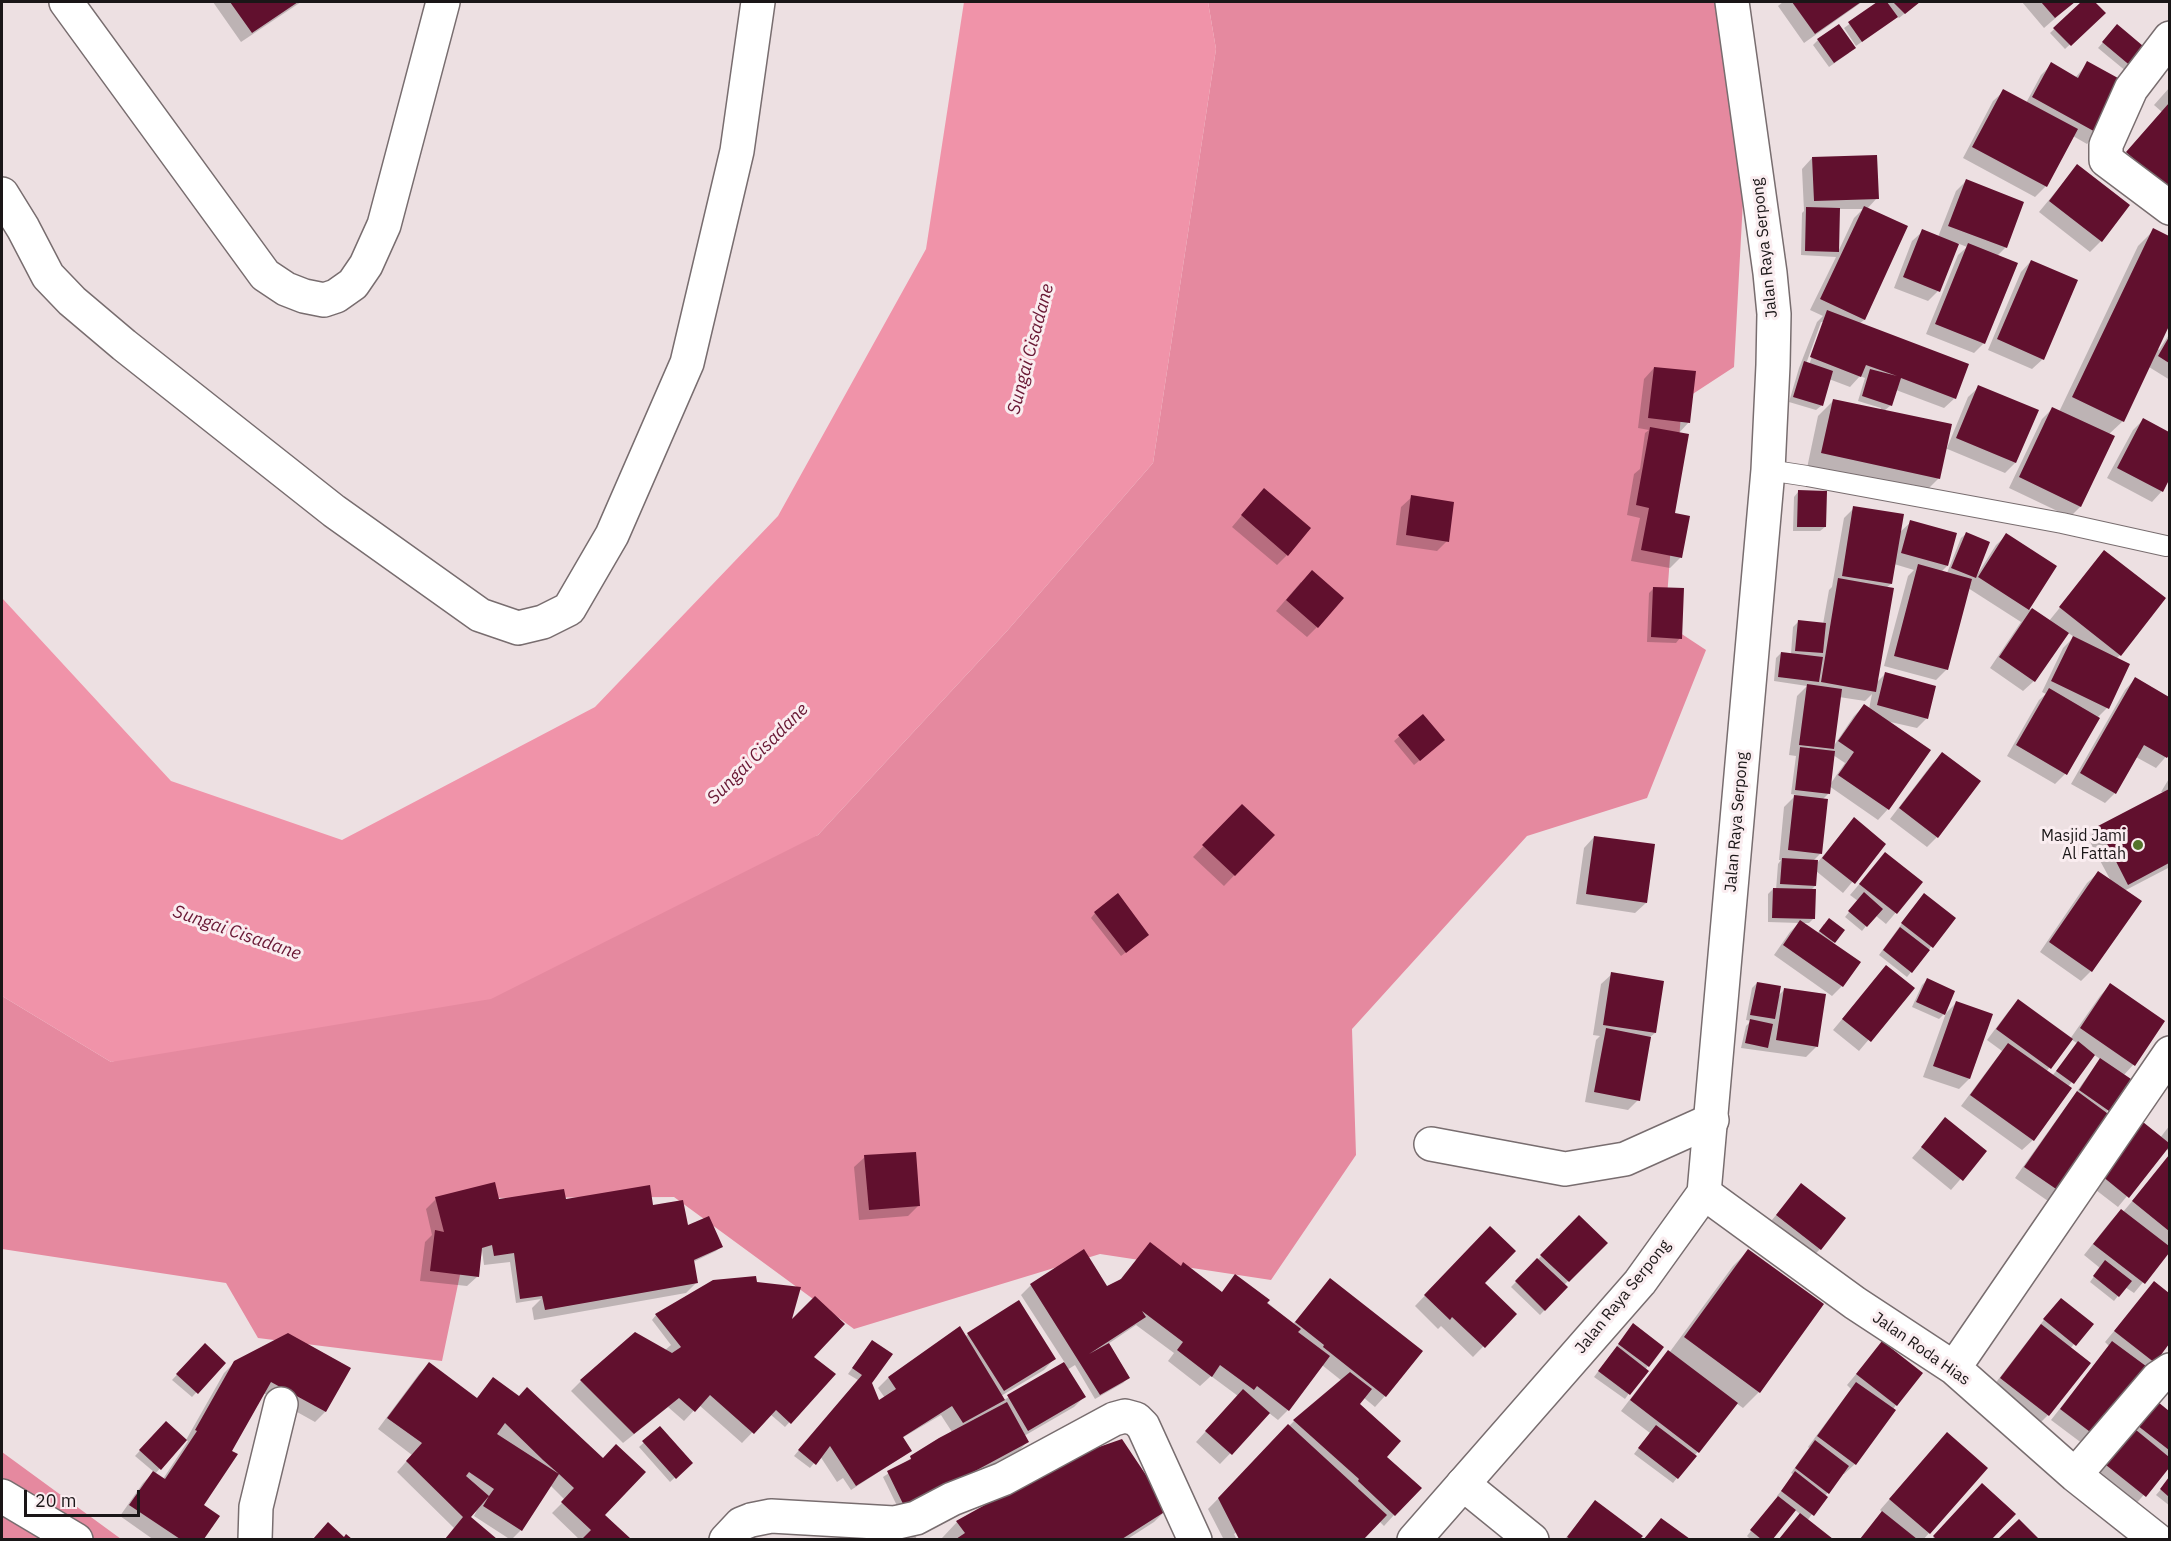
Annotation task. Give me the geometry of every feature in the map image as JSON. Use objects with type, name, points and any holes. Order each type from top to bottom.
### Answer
[{"type":"street","points":[[66,2],[265,275],[286,289],[324,300],[336,296],[353,284],[366,265],[384,225],[438,5]]},
{"type":"street","points":[[2,194],[48,276],[72,301],[316,497],[480,615],[518,628],[543,622],[568,609],[612,535],[687,363],[737,151],[758,2]]},
{"type":"street","name":"Jalan Raya Serpong","points":[[1414,1539],[1640,1282],[1704,1193],[1768,470],[1774,314],[1732,2]]},
{"type":"street","points":[[2169,38],[2131,89],[2106,145],[2106,160],[2169,208]]},
{"type":"street","points":[[1954,1368],[2169,1053]]},
{"type":"street","points":[[1431,1144],[1565,1169],[1625,1159],[1712,1120]]},
{"type":"street","name":"Jalan Roda Hias","points":[[1704,1193],[1855,1303],[1954,1368],[2074,1475],[2157,1539]]},
{"type":"street","points":[[2074,1475],[2157,1378],[2169,1370]]},
{"type":"street","points":[[255,1539],[256,1507],[281,1404]]},
{"type":"street","points":[[726,1539],[741,1524],[771,1516],[894,1523],[916,1518],[952,1499],[1003,1479],[1114,1419],[1125,1416],[1137,1419],[1143,1426],[1195,1539]]},
{"type":"street","points":[[1463,1484],[1532,1539]]},
{"type":"street","points":[[2,1496],[76,1539]]},
{"type":"lane","points":[[1768,470],[2062,523],[2166,546]]},
{"type":"shaded area","points":[[1208,2],[1719,2],[1744,182],[1734,367],[1682,401],[1665,623],[1706,650],[1647,798],[1527,836],[1352,1029],[1356,1155],[1271,1280],[1100,1254],[854,1329],[674,1197],[476,1198],[442,1361],[258,1338],[226,1283],[2,1249],[2,996],[111,1062],[818,835],[1007,631],[1153,463],[1216,49]]},
{"type":"shaded area","points":[[2,1452],[121,1539],[2,1539]]},
{"type":"water","name":"Sungai Cisadane","points":[[964,2],[1208,2],[1216,49],[1153,463],[1007,631],[818,835],[491,999],[111,1062],[2,996],[2,598],[171,781],[342,840],[595,707],[778,516],[926,249]]},
{"type":"building","points":[[230,2],[298,2],[252,33]]},
{"type":"building","points":[[1792,2],[1861,2],[1815,34]]},
{"type":"building","points":[[1877,2],[1887,2],[1898,17],[1862,42],[1848,22]]},
{"type":"building","points":[[1893,2],[1920,2],[1905,14]]},
{"type":"building","points":[[2041,2],[2075,2],[2055,18]]},
{"type":"building","points":[[2081,2],[2095,2],[2106,13],[2071,46],[2053,28]]},
{"type":"building","points":[[1839,24],[1856,48],[1834,63],[1817,39]]},
{"type":"building","points":[[2117,24],[2149,51],[2133,68],[2102,42]]},
{"type":"building","points":[[2087,61],[2127,83],[2099,134],[2032,97],[2051,62],[2078,78]]},
{"type":"building","points":[[2003,89],[2078,129],[2047,187],[1972,147]]},
{"type":"building","points":[[2169,103],[2169,190],[2126,152]]},
{"type":"building","points":[[1877,155],[1879,199],[1814,201],[1812,157]]},
{"type":"building","points":[[2077,164],[2130,205],[2102,242],[2049,201]]},
{"type":"building","points":[[1966,179],[2024,202],[2007,248],[1948,226]]},
{"type":"building","points":[[1864,206],[1908,226],[1865,320],[1820,299]]},
{"type":"building","points":[[1806,207],[1840,208],[1839,252],[1805,251]]},
{"type":"building","points":[[2153,228],[2169,236],[2169,326],[2124,422],[2072,397]]},
{"type":"building","points":[[1922,229],[1959,244],[1940,292],[1903,277]]},
{"type":"building","points":[[1968,243],[2018,263],[1985,344],[1935,324]]},
{"type":"building","points":[[2031,260],[2078,280],[2044,360],[1997,339]]},
{"type":"building","points":[[1827,310],[1969,364],[1956,399],[1901,378],[1892,406],[1862,396],[1870,369],[1897,376],[1866,365],[1861,377],[1810,357]]},
{"type":"building","points":[[2169,337],[2169,363],[2158,356]]},
{"type":"building","points":[[1804,361],[1833,371],[1823,406],[1793,397]]},
{"type":"building","points":[[1654,367],[1696,371],[1690,423],[1648,418]]},
{"type":"building","points":[[1978,385],[2039,410],[2016,463],[1956,438]]},
{"type":"building","points":[[1833,399],[1952,424],[1940,479],[1821,453]]},
{"type":"building","points":[[2052,407],[2115,436],[2081,507],[2019,477]]},
{"type":"building","points":[[2143,418],[2169,432],[2169,480],[2163,492],[2117,468]]},
{"type":"building","points":[[1650,427],[1689,434],[1675,513],[1690,516],[1682,558],[1641,550],[1649,508],[1636,505]]},
{"type":"building","points":[[1264,488],[1311,528],[1288,556],[1241,515]]},
{"type":"building","points":[[1798,490],[1827,491],[1826,527],[1797,527]]},
{"type":"building","points":[[1411,495],[1454,502],[1449,542],[1406,535]]},
{"type":"building","points":[[1853,506],[1904,514],[1892,584],[1842,576]]},
{"type":"building","points":[[1910,520],[1957,533],[1948,566],[1901,553]]},
{"type":"building","points":[[1966,532],[1990,542],[1976,578],[1951,568]]},
{"type":"building","points":[[2006,533],[2057,566],[2029,610],[1978,577]]},
{"type":"building","points":[[2104,550],[2166,598],[2121,656],[2059,607]]},
{"type":"building","points":[[1918,564],[1972,579],[1948,670],[1894,656]]},
{"type":"building","points":[[1312,570],[1344,598],[1318,628],[1286,600]]},
{"type":"building","points":[[1838,578],[1894,588],[1876,692],[1821,682]]},
{"type":"building","points":[[1653,587],[1684,588],[1682,639],[1651,637]]},
{"type":"building","points":[[2032,608],[2069,633],[2035,682],[1999,657]]},
{"type":"building","points":[[1798,620],[1826,623],[1823,653],[1795,651]]},
{"type":"building","points":[[2073,636],[2130,664],[2109,709],[2051,681]]},
{"type":"building","points":[[1781,652],[1823,657],[1819,682],[1778,677]]},
{"type":"building","points":[[1885,672],[1936,686],[1928,719],[1877,705]]},
{"type":"building","points":[[2135,677],[2169,697],[2169,755],[2167,758],[2144,745],[2116,794],[2080,773]]},
{"type":"building","points":[[1807,684],[1842,689],[1834,749],[1799,745]]},
{"type":"building","points":[[2049,688],[2100,718],[2067,775],[2016,745]]},
{"type":"building","points":[[1864,704],[1931,750],[1889,810],[1838,775],[1854,752],[1838,741]]},
{"type":"building","points":[[1423,714],[1445,740],[1420,761],[1398,735]]},
{"type":"building","points":[[1800,747],[1835,751],[1830,794],[1795,790]]},
{"type":"building","points":[[1942,752],[1981,781],[1938,838],[1899,808]]},
{"type":"building","name":"Masjid Jami Al Fattah","points":[[2169,789],[2169,863],[2128,885],[2098,826]]},
{"type":"building","points":[[1794,795],[1828,799],[1822,854],[1788,850]]},
{"type":"building","points":[[1242,804],[1275,835],[1235,876],[1202,845]]},
{"type":"building","points":[[1854,817],[1886,844],[1855,884],[1822,858]]},
{"type":"building","points":[[1594,836],[1655,844],[1647,903],[1586,894]]},
{"type":"building","points":[[1885,852],[1923,882],[1897,914],[1859,884]]},
{"type":"building","points":[[1782,858],[1818,860],[1816,886],[1780,884]]},
{"type":"building","points":[[2098,871],[2142,901],[2092,972],[2049,942]]},
{"type":"building","points":[[1773,888],[1816,889],[1815,919],[1772,918]]},
{"type":"building","points":[[1864,892],[1883,909],[1867,927],[1848,911]]},
{"type":"building","points":[[1118,893],[1149,935],[1126,953],[1094,912]]},
{"type":"building","points":[[1924,893],[1956,918],[1933,948],[1901,923]]},
{"type":"building","points":[[1829,918],[1845,930],[1835,943],[1819,931]]},
{"type":"building","points":[[1800,920],[1861,962],[1843,987],[1783,945]]},
{"type":"building","points":[[1900,927],[1930,950],[1912,973],[1883,950]]},
{"type":"building","points":[[1886,965],[1915,988],[1871,1042],[1842,1019]]},
{"type":"building","points":[[1611,972],[1664,981],[1656,1033],[1603,1025]]},
{"type":"building","points":[[1927,978],[1955,991],[1945,1015],[1916,1002]]},
{"type":"building","points":[[1757,982],[1781,986],[1775,1019],[1750,1015]]},
{"type":"building","points":[[2110,983],[2165,1021],[2135,1066],[2080,1028]]},
{"type":"building","points":[[1784,988],[1826,994],[1818,1047],[1776,1040]]},
{"type":"building","points":[[2018,999],[2073,1039],[2051,1069],[1996,1029]]},
{"type":"building","points":[[1956,1001],[1993,1014],[1970,1079],[1933,1066]]},
{"type":"building","points":[[1750,1019],[1773,1024],[1768,1048],[1745,1043]]},
{"type":"building","points":[[1606,1028],[1651,1037],[1640,1101],[1594,1092]]},
{"type":"building","points":[[2078,1041],[2095,1055],[2074,1084],[2056,1071]]},
{"type":"building","points":[[2008,1043],[2072,1088],[2034,1141],[1970,1095]]},
{"type":"building","points":[[2100,1058],[2131,1079],[2109,1111],[2079,1090]]},
{"type":"building","points":[[2077,1091],[2111,1116],[2059,1191],[2024,1167]]},
{"type":"building","points":[[1945,1117],[1987,1151],[1963,1181],[1921,1147]]},
{"type":"building","points":[[2143,1122],[2169,1143],[2169,1147],[2129,1198],[2102,1176]]},
{"type":"building","points":[[916,1152],[920,1206],[869,1210],[864,1155]]},
{"type":"building","points":[[2169,1155],[2169,1231],[2132,1201]]},
{"type":"building","points":[[495,1182],[499,1199],[564,1189],[566,1199],[650,1185],[653,1205],[683,1200],[688,1225],[709,1216],[723,1247],[694,1260],[698,1283],[545,1310],[542,1296],[520,1299],[514,1253],[494,1256],[492,1245],[482,1248],[479,1277],[430,1271],[435,1230],[444,1232],[435,1197]]},
{"type":"building","points":[[1801,1183],[1846,1218],[1821,1250],[1776,1215]]},
{"type":"building","points":[[2121,1209],[2169,1246],[2169,1253],[2145,1284],[2093,1244]]},
{"type":"building","points":[[1579,1215],[1608,1243],[1569,1282],[1540,1255]]},
{"type":"building","points":[[1490,1226],[1516,1251],[1485,1283],[1517,1314],[1485,1348],[1452,1317],[1450,1320],[1424,1295]]},
{"type":"building","points":[[1150,1242],[1181,1266],[1183,1262],[1222,1292],[1235,1274],[1270,1300],[1267,1303],[1301,1329],[1298,1332],[1330,1356],[1289,1411],[1257,1386],[1254,1390],[1220,1365],[1212,1377],[1177,1350],[1183,1342],[1142,1311],[1146,1317],[1089,1354],[1109,1343],[1130,1378],[1100,1395],[1030,1284],[1084,1249],[1107,1286],[1121,1279]]},
{"type":"building","points":[[1748,1249],[1824,1304],[1760,1393],[1684,1337]]},
{"type":"building","points":[[1537,1258],[1568,1287],[1545,1311],[1515,1281]]},
{"type":"building","points":[[2105,1260],[2132,1281],[2119,1297],[2093,1276]]},
{"type":"building","points":[[756,1276],[757,1282],[801,1287],[792,1319],[815,1296],[845,1324],[814,1357],[836,1374],[791,1424],[776,1410],[754,1434],[710,1395],[695,1412],[679,1398],[634,1434],[580,1380],[635,1332],[672,1353],[681,1347],[655,1314],[713,1280]]},
{"type":"building","points":[[1330,1278],[1423,1351],[1386,1397],[1295,1322]]},
{"type":"building","points":[[2154,1281],[2169,1293],[2169,1344],[2155,1363],[2114,1331]]},
{"type":"building","points":[[2061,1298],[2094,1324],[2076,1346],[2043,1319]]},
{"type":"building","points":[[1019,1300],[1056,1359],[1004,1391],[967,1333]]},
{"type":"building","points":[[1633,1323],[1664,1347],[1649,1367],[1618,1344]]},
{"type":"building","points":[[2041,1324],[2091,1363],[2049,1416],[2000,1378]]},
{"type":"building","points":[[960,1326],[1005,1400],[963,1423],[952,1406],[903,1437],[912,1451],[856,1486],[830,1446],[816,1465],[798,1450],[862,1375],[852,1368],[872,1340],[893,1354],[872,1383],[879,1400],[896,1389],[888,1377]]},
{"type":"building","points":[[288,1333],[351,1368],[326,1412],[271,1382],[232,1451],[238,1454],[204,1505],[220,1516],[204,1539],[180,1539],[129,1505],[153,1471],[165,1479],[197,1431],[195,1430],[234,1361]]},
{"type":"building","points":[[1882,1341],[1923,1373],[1897,1406],[1856,1374]]},
{"type":"building","points":[[2112,1341],[2154,1372],[2102,1441],[2060,1409]]},
{"type":"building","points":[[205,1343],[226,1363],[198,1394],[176,1374]]},
{"type":"building","points":[[1617,1346],[1649,1371],[1630,1395],[1598,1371]]},
{"type":"building","points":[[1668,1350],[1738,1403],[1699,1453],[1630,1400]]},
{"type":"building","points":[[429,1362],[477,1398],[493,1377],[519,1396],[527,1387],[603,1458],[616,1444],[646,1472],[605,1515],[631,1539],[582,1539],[591,1530],[561,1502],[574,1488],[559,1474],[522,1531],[483,1506],[489,1496],[471,1517],[497,1539],[445,1539],[463,1517],[406,1461],[422,1443],[387,1418]],"holes":[[[505,1423],[559,1474],[497,1434]],[[469,1472],[494,1489],[489,1496],[466,1476]]]},
{"type":"building","points":[[1064,1362],[1086,1397],[1028,1431],[1007,1395]]},
{"type":"building","points":[[1350,1372],[1372,1389],[1360,1404],[1401,1441],[1387,1457],[1422,1488],[1395,1516],[1358,1481],[1359,1479],[1293,1420]]},
{"type":"building","points":[[1856,1382],[1896,1410],[1856,1465],[1817,1436]]},
{"type":"building","points":[[1243,1389],[1270,1413],[1232,1455],[1205,1431]]},
{"type":"building","points":[[2152,1397],[2169,1411],[2169,1450],[2133,1422]]},
{"type":"building","points":[[1007,1402],[1029,1442],[964,1477],[907,1512],[887,1471],[911,1459],[910,1456],[939,1438]]},
{"type":"building","points":[[166,1421],[187,1440],[161,1470],[139,1450]]},
{"type":"building","points":[[1288,1424],[1387,1515],[1364,1539],[1239,1539],[1218,1498]]},
{"type":"building","points":[[1656,1425],[1697,1456],[1678,1479],[1638,1448]]},
{"type":"building","points":[[2130,1425],[2169,1457],[2169,1468],[2146,1497],[2101,1461]]},
{"type":"building","points":[[660,1426],[693,1463],[676,1479],[642,1441]]},
{"type":"building","points":[[1947,1432],[1988,1468],[1930,1534],[1889,1499]]},
{"type":"building","points":[[1122,1439],[1154,1487],[1166,1511],[1122,1539],[956,1539],[965,1533],[956,1521],[1073,1456]]},
{"type":"building","points":[[1815,1440],[1849,1466],[1829,1494],[1795,1468]]},
{"type":"building","points":[[1795,1471],[1828,1497],[1814,1516],[1781,1491]]},
{"type":"building","points":[[2169,1477],[2169,1497],[2160,1489]]},
{"type":"building","points":[[1982,1483],[2016,1514],[1992,1539],[1936,1539],[1933,1536]]},
{"type":"building","points":[[1778,1496],[1796,1510],[1773,1539],[1761,1539],[1750,1530]]},
{"type":"building","points":[[1595,1500],[1643,1536],[1640,1539],[1570,1539],[1567,1537]]},
{"type":"building","points":[[1882,1511],[1917,1539],[1860,1539]]},
{"type":"building","points":[[1800,1513],[1833,1539],[1779,1539]]},
{"type":"building","points":[[1661,1518],[1690,1539],[1644,1539]]},
{"type":"building","points":[[2019,1519],[2039,1539],[1998,1539]]},
{"type":"building","points":[[328,1522],[344,1537],[346,1534],[352,1539],[313,1539]]},
{"type":"place","name":"Masjid Jami Al Fattah","points":[[2138,845]]}]
